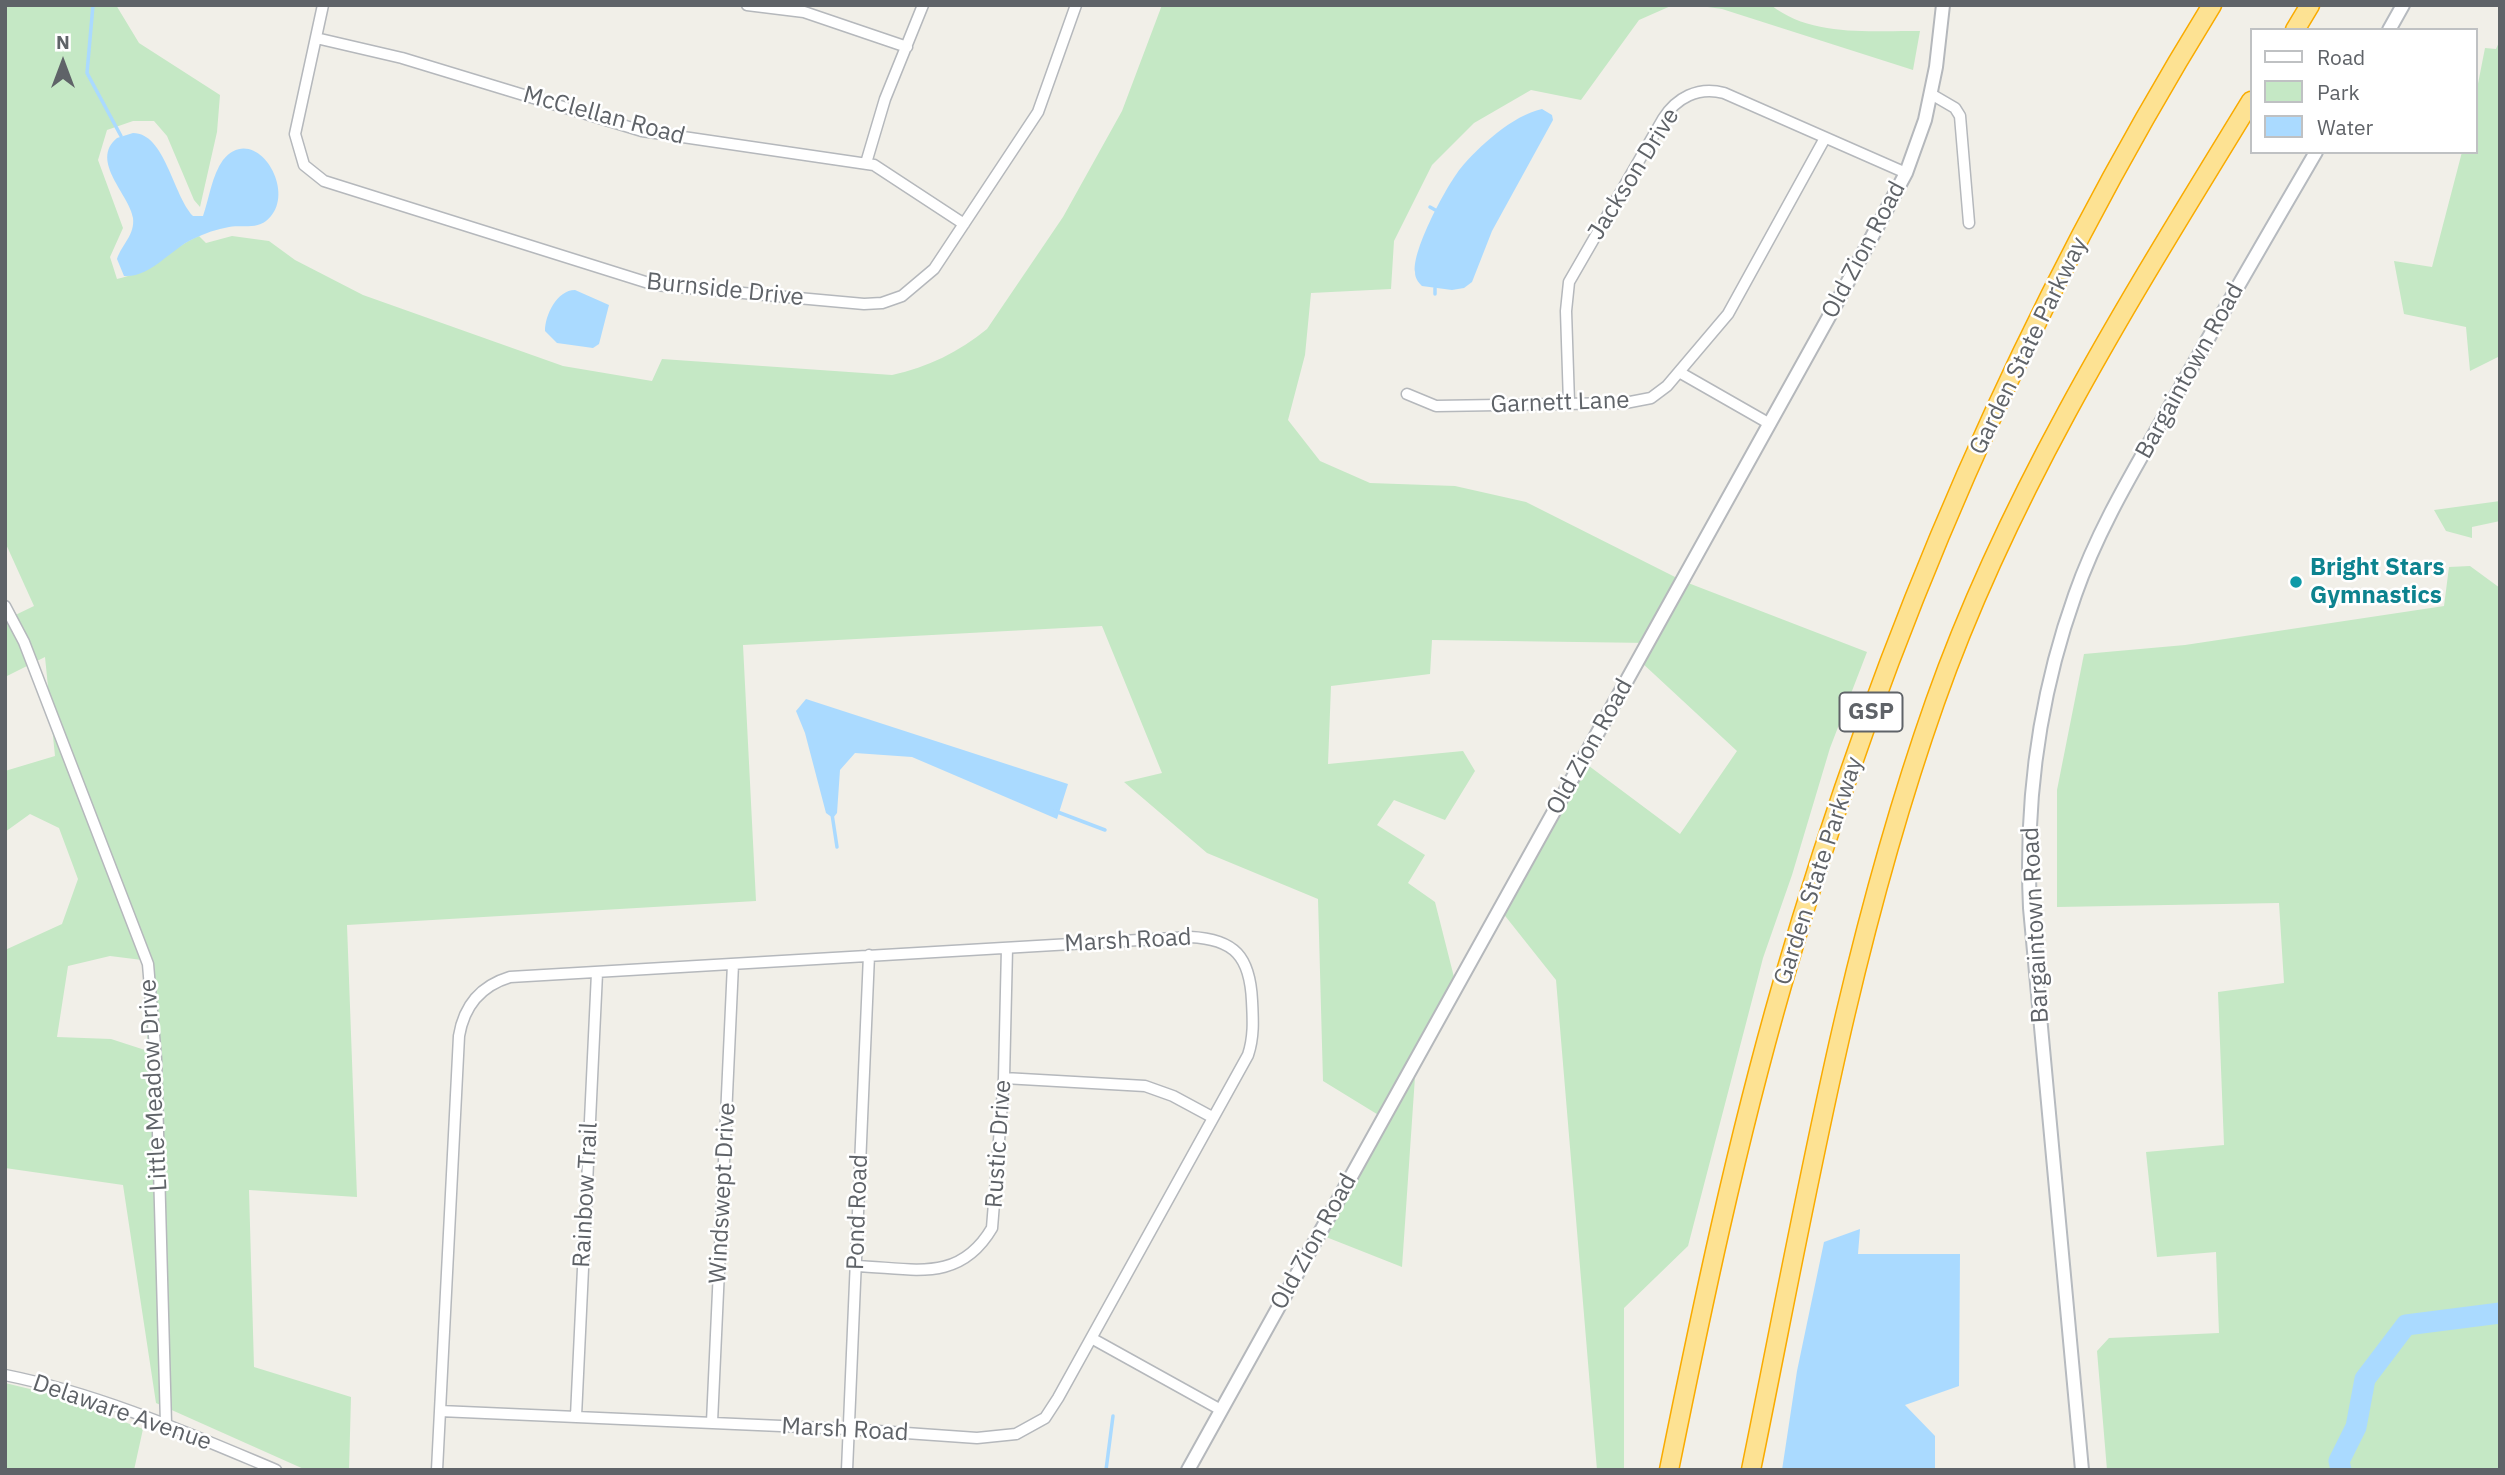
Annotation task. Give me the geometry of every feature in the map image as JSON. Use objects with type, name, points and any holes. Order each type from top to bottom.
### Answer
[{"type":"highway","name":"Garden State Parkway","points":[[1669,1470],[1716,1244],[1782,986],[1823,853],[1889,662],[1937,539],[1990,422],[2152,102],[2212,5]]},
{"type":"highway","points":[[2296,28],[2310,5]]},
{"type":"highway","name":"GSP","points":[[1751,1470],[1788,1273],[1844,1017],[1873,902],[1936,701],[2002,539],[2048,448],[2113,331],[2250,103]]},
{"type":"street","name":"Burnside Drive","points":[[323,5],[295,134],[304,165],[331,185],[634,280],[679,288],[882,303],[902,296],[922,283],[1038,112],[1076,5]]},
{"type":"street","points":[[747,5],[804,12],[906,47]]},
{"type":"street","points":[[866,163],[885,99],[923,5]]},
{"type":"street","name":"Old Zion Road","points":[[1188,1470],[1770,424],[1906,173],[1931,94],[1943,5]]},
{"type":"street","points":[[2390,28],[2403,5]]},
{"type":"street","name":"McClellan Road","points":[[316,38],[402,58],[642,131],[866,163],[882,169],[964,224]]},
{"type":"street","name":"Jackson Drive","points":[[1569,403],[1566,311],[1569,282],[1673,105],[1689,95],[1719,91],[1906,173]]},
{"type":"street","points":[[1931,94],[1955,108],[1960,116],[1969,223]]},
{"type":"street","name":"Garnett Lane","points":[[1407,394],[1436,406],[1645,400],[1667,386],[1737,302],[1825,138]]},
{"type":"street","name":"Bargaintown Road","points":[[2082,1470],[2030,908],[2029,824],[2038,735],[2065,624],[2099,534],[2229,300],[2315,154]]},
{"type":"street","points":[[1679,372],[1770,424]]},
{"type":"street","name":"Little Meadow Drive","points":[[5,606],[24,642],[148,964],[156,1059],[166,1423]]},
{"type":"street","name":"Marsh Road","points":[[437,1470],[440,1410],[458,1051],[464,1017],[475,998],[496,981],[510,977],[1190,937],[1219,941],[1233,949],[1249,970],[1253,1035],[1248,1055],[1093,1339],[1045,1418],[1016,1434],[978,1438],[849,1429],[440,1410]]},
{"type":"street","name":"Rustic Drive","points":[[856,1266],[931,1269],[951,1267],[981,1247],[992,1228],[997,1199],[1004,1078],[1007,948]]},
{"type":"street","name":"Pond Road","points":[[847,1470],[869,955]]},
{"type":"street","name":"Windswept Drive","points":[[712,1422],[733,964]]},
{"type":"street","name":"Rainbow Trail","points":[[576,1416],[597,973]]},
{"type":"street","points":[[1004,1078],[1144,1086],[1173,1096],[1212,1117]]},
{"type":"street","points":[[1093,1339],[1221,1410]]},
{"type":"street","name":"Delaware Avenue","points":[[5,1375],[57,1387],[166,1423],[276,1470]]},
{"type":"green space","points":[[5,5],[116,5],[139,43],[220,95],[217,132],[200,207],[194,200],[167,136],[154,121],[133,121],[107,130],[98,160],[123,228],[110,257],[117,279],[150,266],[199,236],[206,243],[232,236],[269,241],[295,260],[363,295],[563,366],[652,381],[662,359],[892,375],[943,358],[987,329],[1063,217],[1122,111],[1162,5],[1673,5],[1639,20],[1581,100],[1531,90],[1474,123],[1432,165],[1394,241],[1391,289],[1311,293],[1305,355],[1288,420],[1320,461],[1370,483],[1455,486],[1526,502],[1683,581],[1867,652],[1830,748],[1792,875],[1763,958],[1688,1246],[1624,1308],[1624,1470],[1597,1470],[1556,980],[1502,912],[1585,763],[1680,834],[1737,751],[1641,662],[1650,643],[1432,640],[1430,674],[1331,686],[1328,764],[1463,751],[1475,771],[1445,820],[1394,800],[1377,825],[1425,855],[1408,883],[1435,902],[1457,989],[1416,1062],[1402,1267],[1321,1235],[1385,1119],[1323,1081],[1318,899],[1207,853],[1124,782],[1162,773],[1102,626],[743,645],[756,901],[347,925],[357,1197],[249,1190],[254,1367],[351,1397],[349,1470],[306,1470],[156,1403],[123,1185],[5,1168],[5,950],[62,924],[78,879],[59,828],[30,814],[5,832],[5,771],[55,756],[45,657],[5,677],[5,620],[34,606],[5,542]],"holes":[[[110,956],[142,960],[148,1051],[111,1039],[57,1037],[68,966]]]},
{"type":"green space","points":[[1693,5],[1771,5],[1787,16],[1824,27],[1863,31],[1920,31],[1913,70],[1722,9]]},
{"type":"green space","points":[[2500,40],[2500,356],[2470,371],[2466,327],[2404,314],[2394,261],[2432,267],[2461,154],[2477,154],[2477,89],[2485,48],[2496,49]]},
{"type":"green space","points":[[2500,501],[2500,521],[2472,527],[2472,538],[2446,531],[2434,510]]},
{"type":"green space","points":[[2470,566],[2500,588],[2500,1470],[2107,1470],[2097,1351],[2109,1338],[2219,1333],[2216,1252],[2157,1257],[2146,1152],[2224,1145],[2218,992],[2284,983],[2279,903],[2057,907],[2057,790],[2084,654],[2185,645],[2444,606],[2449,567]]},
{"type":"green space","points":[[5,1383],[80,1401],[82,1406],[143,1429],[134,1470],[5,1470]]},
{"type":"water","points":[[1542,109],[1552,115],[1553,120],[1492,231],[1472,282],[1464,288],[1452,290],[1422,286],[1415,274],[1419,249],[1431,219],[1460,169],[1497,133],[1519,118]]},
{"type":"water","points":[[133,133],[144,136],[161,154],[193,216],[203,216],[219,166],[235,150],[248,149],[260,155],[270,165],[279,194],[276,209],[262,223],[206,233],[151,268],[124,276],[117,259],[130,234],[133,218],[113,178],[107,157],[117,138]]},
{"type":"water","points":[[575,290],[609,305],[599,344],[593,348],[557,343],[545,331],[553,304],[563,294]]},
{"type":"water","points":[[806,699],[1068,784],[1057,819],[912,757],[855,753],[840,770],[837,813],[833,818],[826,813],[805,733],[796,711]]},
{"type":"water","points":[[1860,1229],[1858,1254],[1960,1254],[1959,1386],[1905,1405],[1935,1436],[1935,1470],[1782,1470],[1797,1371],[1824,1242]]},
{"type":"waterway","points":[[93,5],[87,73],[121,136]]},
{"type":"waterway","points":[[1430,207],[1437,211]]},
{"type":"waterway","points":[[1435,288],[1435,294]]},
{"type":"waterway","points":[[1055,811],[1105,830]]},
{"type":"waterway","points":[[832,814],[837,847]]},
{"type":"waterway","points":[[2341,1470],[2339,1461],[2356,1427],[2365,1379],[2406,1325],[2500,1313]]},
{"type":"waterway","points":[[1106,1470],[1113,1416]]},
{"type":"place","name":"Bright Stars Gymnastics","points":[[2296,582]]}]
